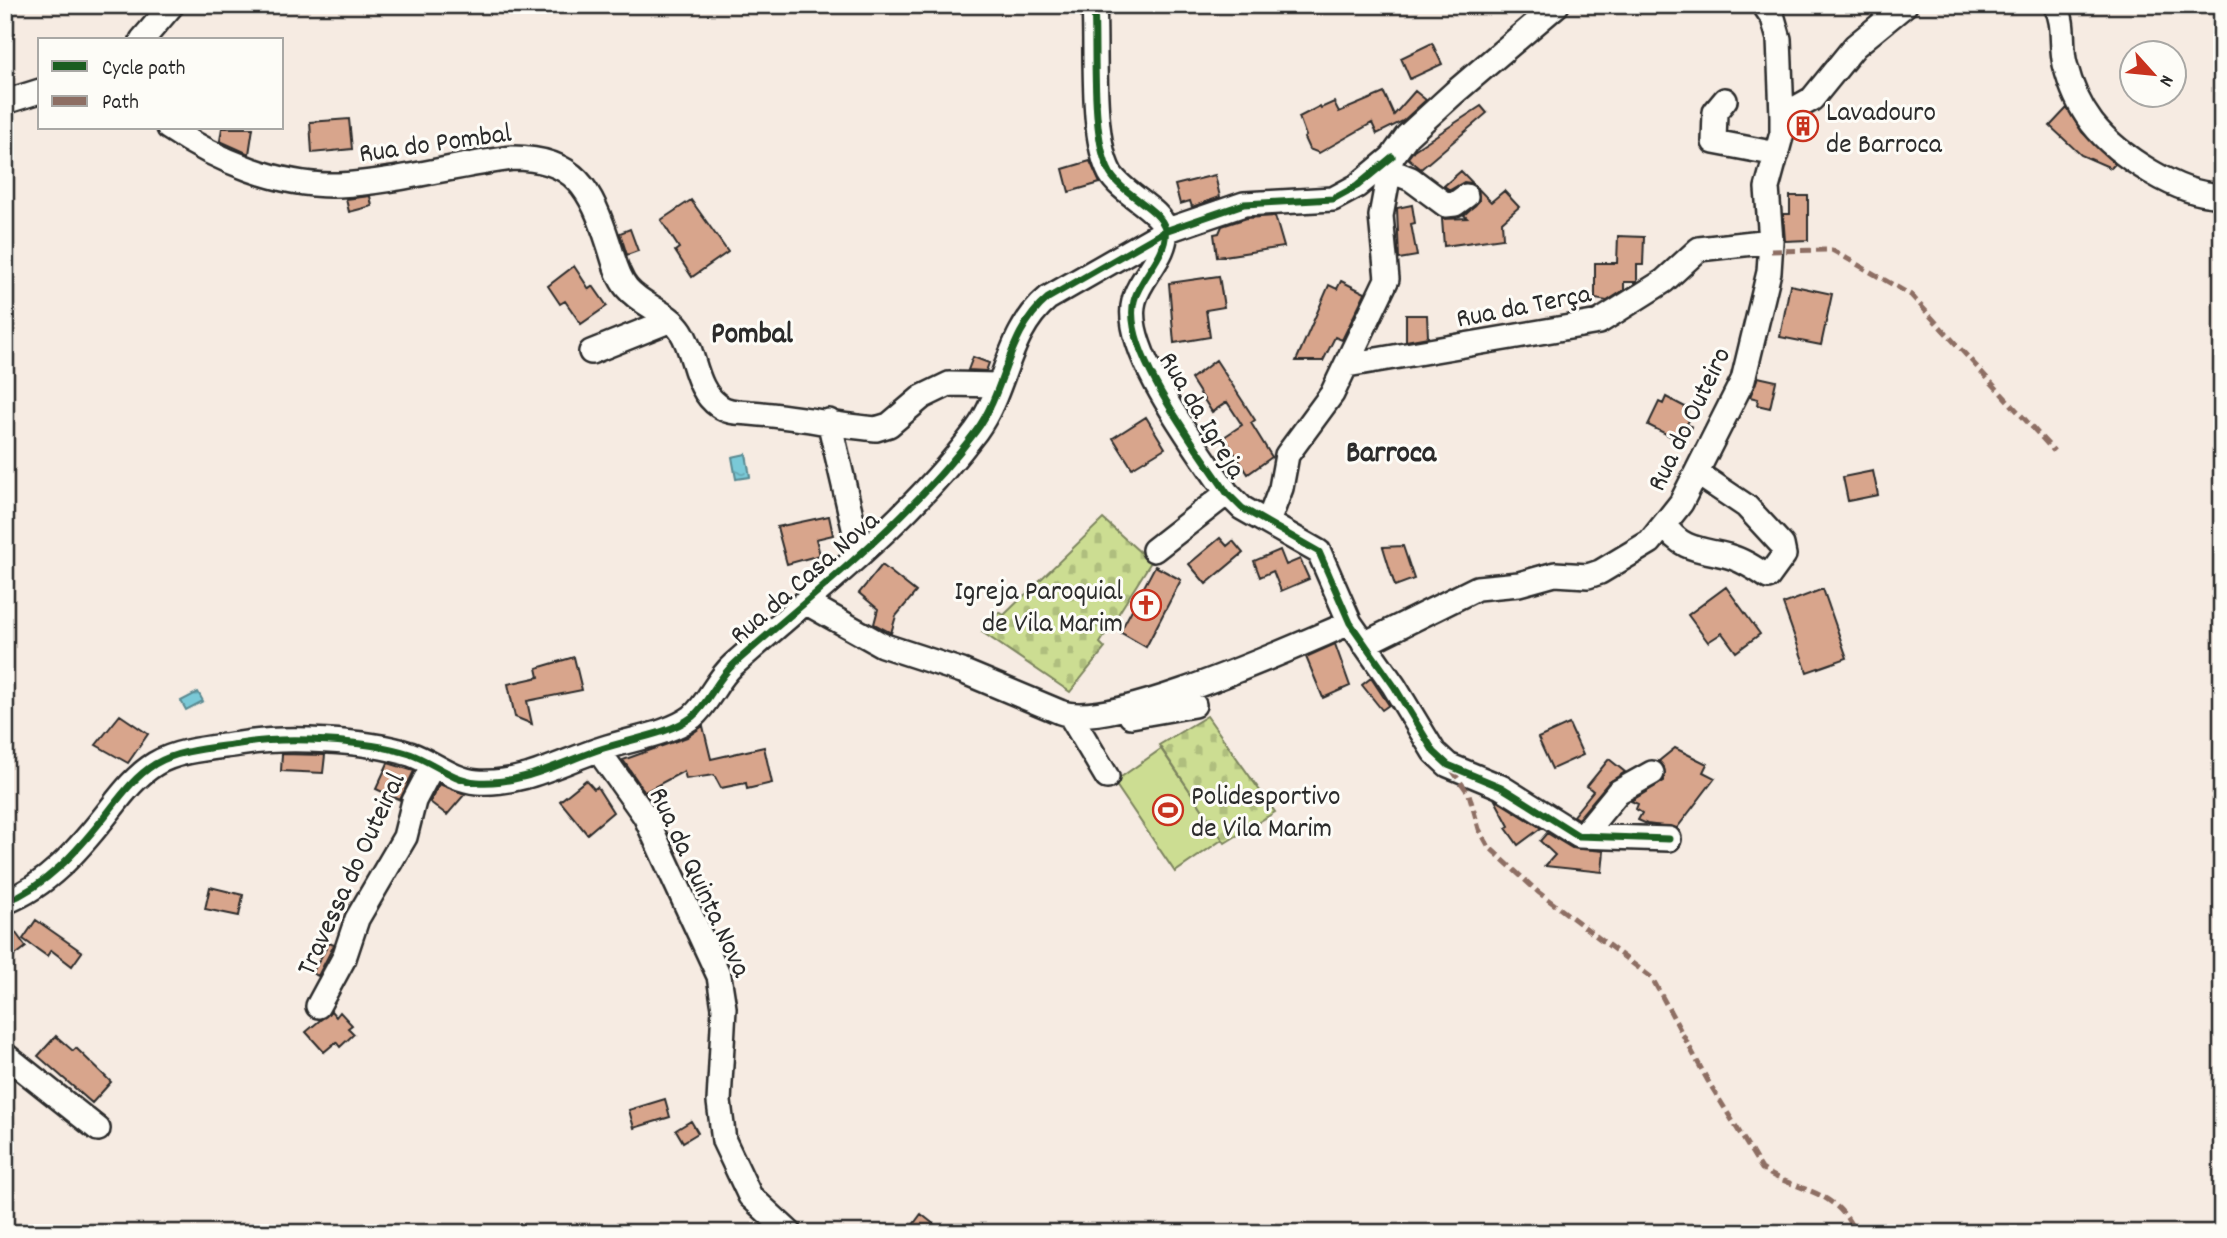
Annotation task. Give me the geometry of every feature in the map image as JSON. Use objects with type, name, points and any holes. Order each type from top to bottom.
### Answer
[{"type":"street","points":[[144,38],[172,5]]},
{"type":"street","points":[[1094,5],[1093,55],[1106,164],[1119,186],[1160,218],[1165,231]]},
{"type":"street","points":[[998,385],[1017,338],[1042,303],[1165,231],[1244,204],[1333,199],[1357,186],[1390,163],[1408,136],[1557,5]]},
{"type":"street","name":"Rua do Outeiro","points":[[1364,644],[1477,588],[1519,584],[1555,574],[1594,574],[1643,547],[1665,525],[1698,473],[1735,400],[1749,363],[1769,272],[1771,241],[1767,195],[1777,154],[1782,116],[1779,39],[1773,18],[1764,5]]},
{"type":"street","points":[[1782,116],[1812,99],[1855,46],[1905,5]]},
{"type":"street","points":[[2055,5],[2060,16],[2068,74],[2079,101],[2099,130],[2131,158],[2161,177],[2204,194],[2222,195]]},
{"type":"street","points":[[5,102],[38,92]]},
{"type":"street","points":[[1726,100],[1715,112],[1714,142],[1777,154]]},
{"type":"street","name":"Rua do Pombal","points":[[173,130],[229,160],[285,178],[316,184],[353,183],[513,158],[535,158],[557,163],[573,177],[592,204],[617,270],[628,289],[671,320],[683,334],[700,381],[720,407],[881,428],[890,425],[916,401],[942,387],[962,382],[998,385]]},
{"type":"street","points":[[1390,163],[1446,205],[1455,204],[1466,196]]},
{"type":"street","points":[[1268,522],[1280,488],[1287,455],[1327,401],[1347,366],[1388,274],[1381,224],[1390,163]]},
{"type":"street","name":"Rua da Igreja","points":[[1165,231],[1164,242],[1134,300],[1135,330],[1151,375],[1227,494],[1237,505],[1319,552],[1350,623],[1441,759],[1456,769],[1501,786],[1582,836]]},
{"type":"street","name":"Rua da Terça","points":[[1347,366],[1598,322],[1664,281],[1699,249],[1771,241]]},
{"type":"street","points":[[591,352],[671,320]]},
{"type":"street","name":"Rua da Casa Nova","points":[[5,902],[29,891],[60,866],[130,785],[152,766],[172,757],[263,740],[290,740],[393,751],[460,778],[493,782],[537,774],[598,750],[677,725],[693,716],[724,673],[909,509],[984,419],[998,385]]},
{"type":"street","points":[[829,421],[854,528],[855,558]]},
{"type":"street","points":[[1665,525],[1676,539],[1687,547],[1735,558],[1768,577],[1782,559],[1782,545],[1754,514],[1698,473]]},
{"type":"street","points":[[1154,550],[1227,494]]},
{"type":"street","points":[[805,602],[882,645],[962,671],[1070,715],[1148,715],[1194,705]]},
{"type":"street","points":[[1100,714],[1239,670],[1350,623]]},
{"type":"street","points":[[1070,715],[1107,777]]},
{"type":"street","name":"Rua da Quinta Nova","points":[[598,750],[645,816],[715,966],[724,997],[719,1102],[724,1141],[751,1196],[790,1233]]},
{"type":"street","name":"Travessa do Outeiral","points":[[318,1006],[344,958],[357,919],[405,837],[414,801],[433,765]]},
{"type":"street","points":[[1582,836],[1618,792],[1652,773]]},
{"type":"street","points":[[1582,836],[1670,839]]},
{"type":"street","points":[[5,1055],[98,1129]]},
{"type":"green space","points":[[1103,519],[1151,562],[1100,643],[1105,648],[1070,692],[982,632],[999,612],[1004,615]]},
{"type":"green space","points":[[1207,716],[1275,812],[1225,843],[1159,745]]},
{"type":"green space","name":"Polidesportivo de Vila Marim","points":[[1161,749],[1223,839],[1175,872],[1114,782]]},
{"type":"water","points":[[746,454],[750,477],[736,479],[732,457]]},
{"type":"water","points":[[198,692],[203,701],[186,710],[181,701]]},
{"type":"building","points":[[1432,43],[1442,64],[1410,79],[1401,58]]},
{"type":"building","points":[[1415,91],[1426,100],[1403,121],[1377,134],[1372,123],[1319,153],[1309,149],[1299,117],[1334,102],[1339,112],[1384,93],[1394,115]]},
{"type":"building","points":[[1481,106],[1487,113],[1421,169],[1408,158],[1414,150]]},
{"type":"building","points":[[2067,108],[2082,132],[2115,164],[2111,168],[2081,155],[2050,126]]},
{"type":"building","points":[[349,119],[352,149],[312,153],[310,122]]},
{"type":"building","points":[[222,130],[253,130],[249,154],[220,141]]},
{"type":"building","points":[[1090,161],[1100,183],[1069,192],[1063,169]]},
{"type":"building","points":[[1461,171],[1476,187],[1464,182],[1450,190],[1444,186]]},
{"type":"building","points":[[1215,175],[1220,197],[1192,207],[1190,201],[1180,204],[1175,185]]},
{"type":"building","points":[[1478,189],[1491,202],[1504,191],[1519,207],[1502,222],[1503,238],[1444,246],[1442,219],[1467,218],[1464,215],[1479,201]]},
{"type":"building","points":[[370,196],[372,206],[349,212],[346,199]]},
{"type":"building","points":[[1790,196],[1808,196],[1808,240],[1785,241],[1783,214],[1790,214]]},
{"type":"building","points":[[691,200],[728,252],[692,277],[675,251],[679,248],[661,220]]},
{"type":"building","points":[[1412,205],[1415,223],[1411,224],[1417,256],[1399,259],[1397,208]]},
{"type":"building","points":[[1275,216],[1284,247],[1217,257],[1214,234],[1219,233],[1222,226],[1247,218]]},
{"type":"building","points":[[630,229],[638,251],[627,255],[620,233]]},
{"type":"building","points":[[1618,236],[1644,237],[1643,265],[1637,265],[1637,282],[1624,282],[1624,290],[1607,301],[1595,299],[1595,263],[1617,263]]},
{"type":"building","points":[[574,266],[589,289],[593,286],[607,306],[581,324],[565,301],[560,304],[548,286]]},
{"type":"building","points":[[1219,276],[1224,307],[1206,310],[1210,337],[1174,343],[1169,283]]},
{"type":"building","points":[[1341,281],[1365,293],[1342,340],[1335,337],[1323,361],[1296,361],[1329,285],[1337,289]]},
{"type":"building","points":[[1790,285],[1832,294],[1821,345],[1780,337]]},
{"type":"building","points":[[1406,315],[1427,315],[1428,337],[1406,341]]},
{"type":"building","points":[[973,357],[989,363],[986,371],[968,370]]},
{"type":"building","points":[[1216,360],[1255,420],[1251,423],[1272,457],[1248,474],[1224,437],[1242,425],[1227,402],[1212,412],[1191,379]]},
{"type":"building","points":[[1758,377],[1776,381],[1770,408],[1757,405],[1758,399],[1750,397]]},
{"type":"building","points":[[1666,397],[1689,409],[1685,416],[1690,418],[1687,424],[1692,427],[1684,443],[1648,425],[1659,402],[1663,404]]},
{"type":"building","points":[[1146,417],[1165,448],[1132,468],[1113,438]]},
{"type":"building","points":[[1873,471],[1878,495],[1848,501],[1843,477]]},
{"type":"building","points":[[829,516],[833,535],[816,539],[820,555],[787,564],[777,527]]},
{"type":"building","points":[[1220,538],[1227,546],[1233,541],[1243,553],[1206,584],[1189,564]]},
{"type":"building","points":[[1403,546],[1414,579],[1395,586],[1383,547]]},
{"type":"building","points":[[1280,550],[1286,565],[1300,559],[1309,579],[1281,591],[1273,571],[1260,577],[1254,561]]},
{"type":"building","points":[[882,565],[916,592],[896,616],[891,633],[874,624],[878,609],[859,593]]},
{"type":"building","points":[[1155,566],[1181,580],[1146,647],[1120,632]]},
{"type":"building","points":[[1726,587],[1760,634],[1736,652],[1722,633],[1708,642],[1688,615]]},
{"type":"building","points":[[1823,589],[1847,658],[1807,672],[1783,604]]},
{"type":"building","points":[[1335,644],[1350,686],[1323,698],[1306,657]]},
{"type":"building","points":[[574,657],[582,690],[527,701],[532,724],[515,717],[508,684],[539,677],[537,668]]},
{"type":"building","points":[[1371,678],[1389,705],[1382,710],[1362,685]]},
{"type":"building","points":[[120,715],[148,734],[128,763],[96,745]]},
{"type":"building","points":[[1569,724],[1583,755],[1552,769],[1538,738]]},
{"type":"building","points":[[703,726],[711,759],[764,747],[772,783],[747,789],[746,783],[721,788],[714,775],[686,779],[684,771],[645,792],[623,760],[687,737]]},
{"type":"building","points":[[1675,748],[1707,764],[1703,772],[1715,778],[1677,828],[1647,824],[1638,820],[1642,813],[1636,809],[1638,804],[1631,801],[1664,781],[1664,767],[1659,761]]},
{"type":"building","points":[[282,754],[325,755],[323,773],[281,771]]},
{"type":"building","points":[[1609,759],[1625,772],[1608,783],[1578,819],[1573,816],[1593,791],[1587,786]]},
{"type":"building","points":[[388,763],[414,771],[400,800],[376,789]]},
{"type":"building","points":[[586,780],[594,789],[597,787],[613,812],[587,834],[560,801]]},
{"type":"building","points":[[439,784],[465,794],[447,815],[430,802]]},
{"type":"building","points":[[1495,800],[1541,828],[1518,845],[1506,828],[1509,826]]},
{"type":"building","points":[[1547,833],[1572,848],[1604,851],[1602,872],[1545,866],[1555,855],[1540,841]]},
{"type":"building","points":[[210,887],[243,895],[239,916],[205,909]]},
{"type":"building","points":[[5,918],[26,947],[5,963]]},
{"type":"building","points":[[36,920],[82,952],[72,966],[51,950],[47,956],[23,939]]},
{"type":"building","points":[[329,943],[334,945],[318,976],[312,973]]},
{"type":"building","points":[[331,1011],[336,1017],[340,1012],[352,1025],[348,1028],[354,1034],[340,1047],[336,1042],[324,1052],[306,1032]]},
{"type":"building","points":[[56,1036],[73,1051],[76,1048],[111,1082],[92,1103],[38,1056]]},
{"type":"building","points":[[665,1099],[670,1117],[634,1128],[629,1110]]},
{"type":"building","points":[[691,1121],[698,1133],[683,1142],[676,1130]]},
{"type":"building","points":[[921,1214],[945,1233],[907,1233]]},
{"type":"marked path","points":[[1771,251],[1832,250],[1911,295],[2054,451]]},
{"type":"marked path","points":[[1452,770],[1469,794],[1479,829],[1489,847],[1538,892],[1652,978],[1708,1081],[1762,1169],[1826,1199],[1847,1218],[1855,1233]]},
{"type":"cycle path","points":[[1094,5],[1097,115],[1104,157],[1116,181],[1157,215],[1165,229],[1163,248],[1134,301],[1133,322],[1139,346],[1182,427],[1227,493],[1242,508],[1319,552],[1350,623],[1394,686],[1434,752],[1448,765],[1501,787],[1579,836],[1669,839]]},
{"type":"cycle path","points":[[5,902],[35,887],[61,866],[140,775],[164,759],[185,753],[279,740],[371,745],[410,754],[468,781],[494,782],[527,776],[683,723],[698,711],[733,665],[860,554],[949,464],[986,415],[1023,328],[1048,298],[1165,231],[1244,204],[1333,199],[1357,186],[1392,157]]},
{"type":"place","name":"Lavadouro de Barroca","points":[[1803,126]]},
{"type":"place","name":"Igreja Paroquial de Vila Marim","points":[[1146,605]]},
{"type":"place","name":"Polidesportivo de Vila Marim","points":[[1168,810]]},
{"type":"district","name":"Pombal","points":[[752,332]]},
{"type":"district","name":"Barroca","points":[[1391,451]]}]
